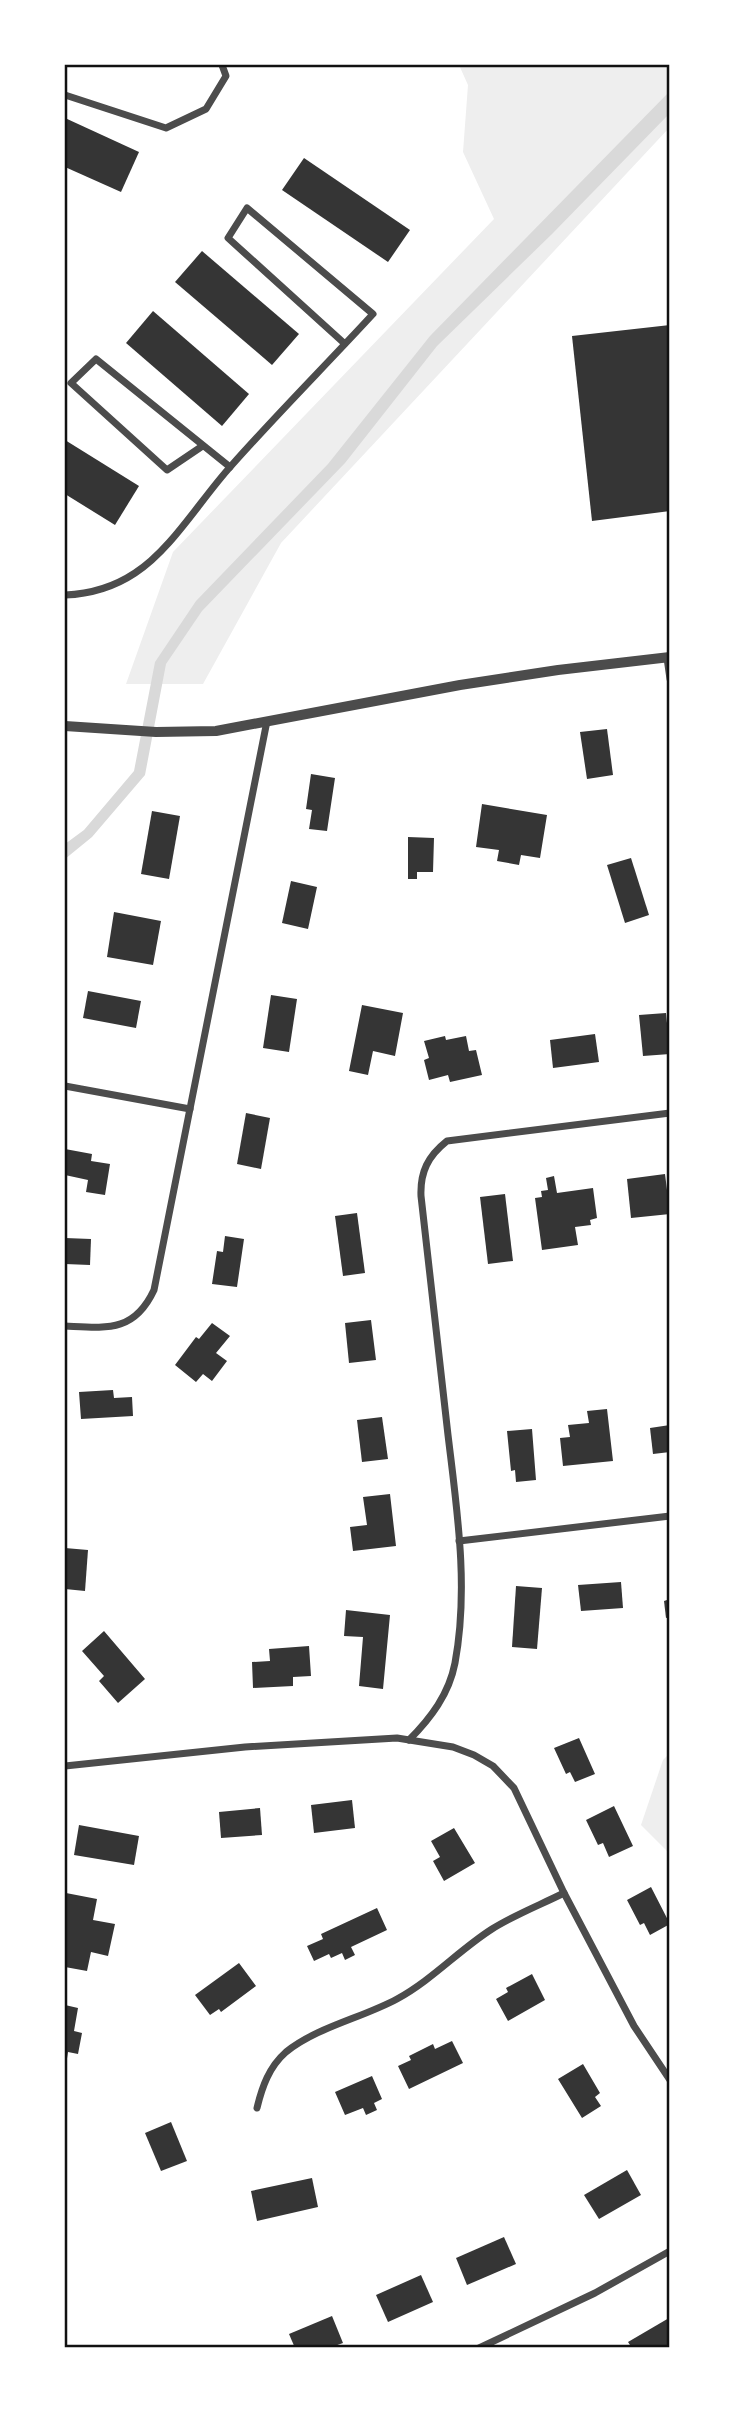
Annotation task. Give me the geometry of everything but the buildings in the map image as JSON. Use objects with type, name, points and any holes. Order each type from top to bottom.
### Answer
[{"type":"street","points":[[65,95],[166,128],[206,109],[226,76],[222,65]]},
{"type":"street","points":[[65,595],[91,592],[115,585],[136,573],[161,551],[229,467],[345,344],[373,314],[247,208],[228,238],[345,344]]},
{"type":"street","points":[[201,447],[167,470],[71,383],[96,359],[229,467]]},
{"type":"street","points":[[65,726],[127,731],[216,731],[460,685],[558,670],[669,658],[670,679]]},
{"type":"street","points":[[65,1326],[106,1328],[123,1324],[137,1315],[148,1303],[154,1290],[267,721]]},
{"type":"street","points":[[65,1086],[190,1110]]},
{"type":"street","points":[[409,1740],[438,1707],[448,1686],[454,1664],[462,1604],[458,1541],[421,1196],[420,1182],[425,1166],[434,1152],[447,1141],[670,1114]]},
{"type":"street","points":[[458,1541],[670,1516]]},
{"type":"street","points":[[65,1766],[245,1746],[397,1738],[453,1746],[474,1755],[493,1766],[510,1784],[634,2026],[670,2080]]},
{"type":"street","points":[[257,2108],[266,2079],[285,2053],[303,2041],[398,1999],[422,1984],[494,1928],[564,1893]]},
{"type":"street","points":[[479,2348],[595,2293],[670,2251]]},
{"type":"shaded area","points":[[459,65],[670,65],[670,127],[281,543],[203,684],[126,684],[173,552],[494,219],[463,152],[468,85]]},
{"type":"shaded area","points":[[670,91],[670,113],[552,234],[437,346],[345,463],[202,611],[166,664],[145,775],[92,837],[65,859],[65,844],[84,830],[134,771],[155,662],[196,601],[328,464],[430,336]]},
{"type":"shaded area","points":[[670,1753],[670,1854],[641,1825],[663,1760]]}]
